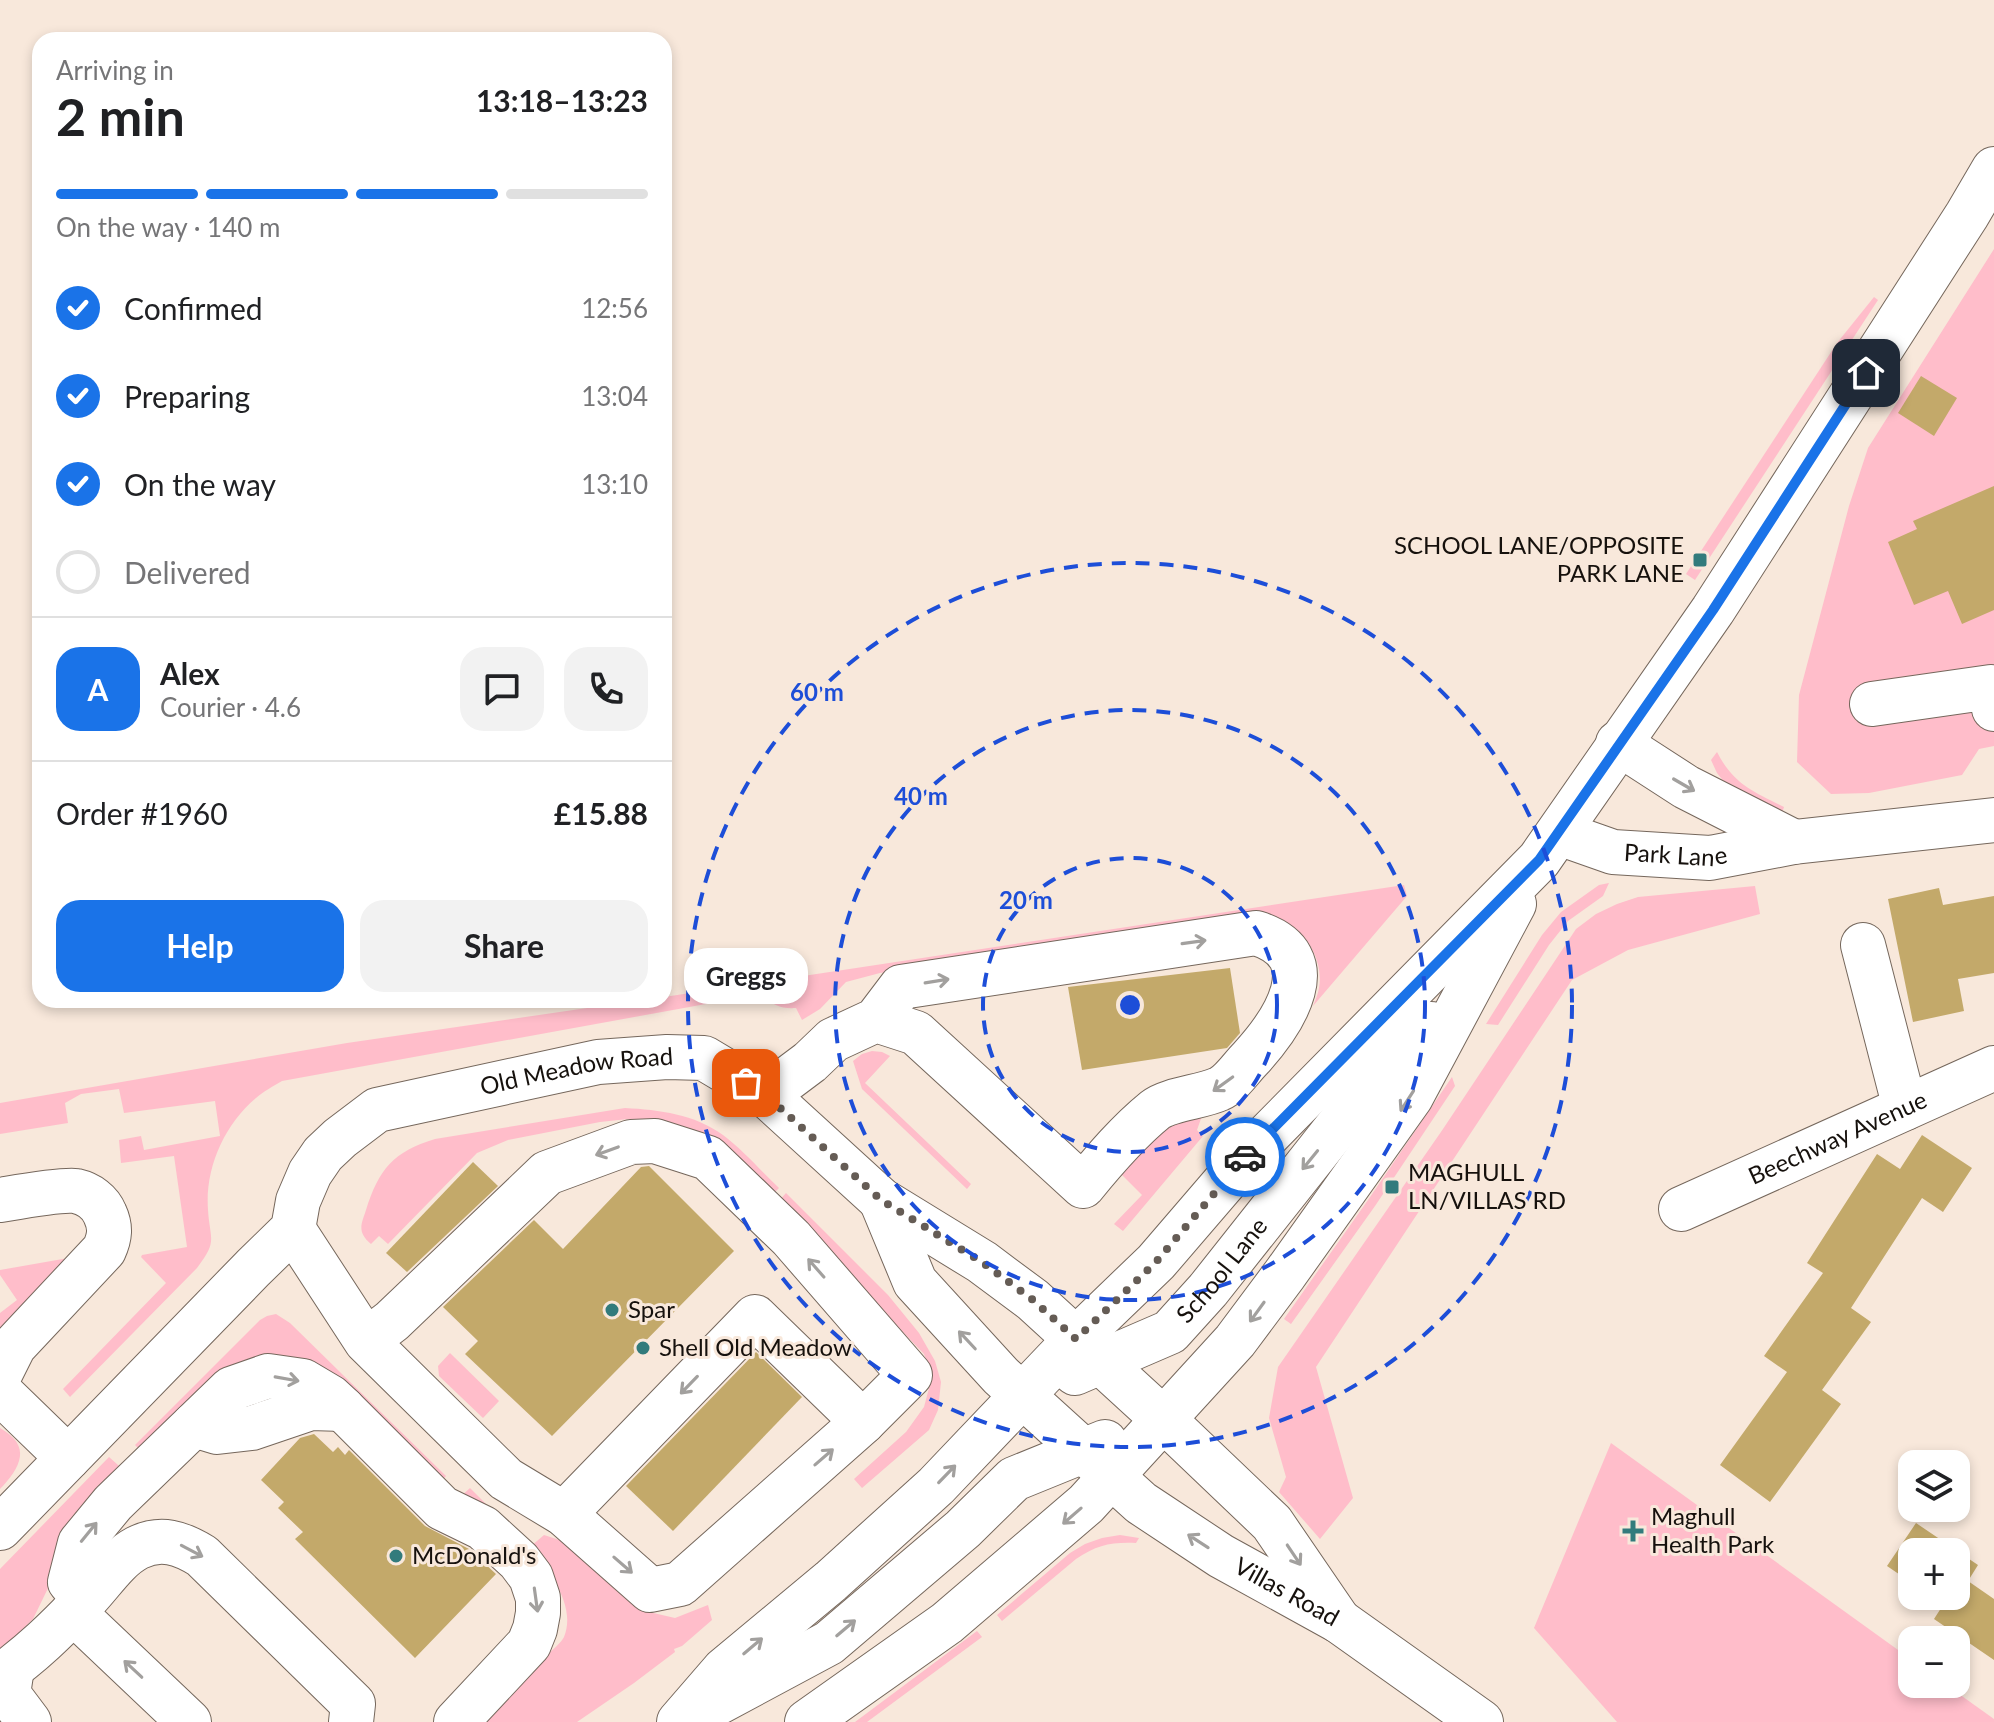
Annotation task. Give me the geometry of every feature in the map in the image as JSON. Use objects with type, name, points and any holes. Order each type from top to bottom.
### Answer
[{"type":"street","name":"School Lane","points":[[680,1722],[829,1643],[963,1529],[1014,1479],[1097,1464],[1163,1419],[1235,1341],[1411,1097],[1549,847],[1618,743],[1713,610],[1994,169]]},
{"type":"street","points":[[1872,704],[1991,687],[1994,709]]},
{"type":"street","name":"Park Lane","points":[[1618,743],[1686,787],[1794,842]]},
{"type":"street","name":"Park Lane","points":[[1549,847],[1710,858],[1794,842],[1994,820]]},
{"type":"street","name":"School Lane","points":[[680,1722],[724,1670],[831,1581],[936,1486],[1022,1396],[1088,1350],[1156,1262],[1248,1155],[1549,847]]},
{"type":"street","points":[[766,1095],[810,1062],[833,1040],[876,1020],[901,987],[1256,933],[1272,938],[1285,948],[1294,962],[1296,978],[1287,1009],[1258,1050],[1222,1089],[1158,1107],[1111,1153],[1083,1186],[916,1033],[876,1020]]},
{"type":"street","points":[[1863,945],[1905,1108]]},
{"type":"street","name":"School Lane","points":[[1088,1350],[1170,1332],[1208,1290],[1341,1122],[1475,977]]},
{"type":"street","name":"Old Meadow Road","points":[[293,1229],[298,1201],[310,1173],[323,1154],[377,1110],[598,1062],[704,1058],[766,1095],[881,1200],[982,1262],[1033,1300],[1163,1419]]},
{"type":"street","name":"Beechway Avenue","points":[[1681,1209],[1994,1068]]},
{"type":"street","points":[[0,1528],[293,1229],[366,1341],[506,1479],[564,1514],[650,1590],[680,1584],[863,1422],[910,1375],[791,1238],[708,1158],[655,1141],[631,1142],[547,1173],[392,1321],[366,1341]]},
{"type":"street","points":[[0,1200],[74,1190],[90,1196],[103,1208],[109,1221],[110,1236],[104,1250],[14,1346],[0,1374]]},
{"type":"street","name":"Old Meadow Road","points":[[881,1200],[915,1282],[1022,1396]]},
{"type":"street","points":[[564,1514],[755,1317],[863,1422]]},
{"type":"street","points":[[189,1722],[79,1606],[70,1582],[80,1543],[113,1503],[231,1389],[268,1376],[303,1381],[330,1397],[442,1508],[483,1528],[519,1561],[531,1577],[538,1598],[538,1613],[529,1644],[456,1722]]},
{"type":"street","points":[[0,1392],[68,1458]]},
{"type":"street","name":"Villas Road","points":[[1022,1396],[1141,1503],[1221,1556],[1354,1632],[1481,1722]]},
{"type":"street","name":"Villas Road","points":[[1163,1419],[1272,1523],[1354,1632]]},
{"type":"street","name":"School Lane","points":[[807,1722],[947,1623],[1086,1504],[1097,1464]]},
{"type":"street","points":[[29,1722],[8,1694],[6,1672],[22,1661],[79,1606],[126,1555],[152,1543],[167,1542],[186,1546],[202,1556],[353,1704],[351,1722]]},
{"type":"shaded area","points":[[1994,249],[1994,746],[1979,749],[1962,775],[1869,793],[1831,794],[1797,762],[1799,695],[1849,506],[1868,448]]},
{"type":"shaded area","points":[[1874,297],[1878,300],[1695,580],[1686,574],[1837,343]]},
{"type":"shaded area","points":[[1717,752],[1737,780],[1784,807],[1782,813],[1725,783],[1711,760]]},
{"type":"shaded area","points":[[1609,883],[1603,896],[1568,921],[1549,945],[1498,1025],[1486,1024],[1542,935],[1561,912],[1599,885]]},
{"type":"shaded area","points":[[1404,885],[1407,896],[1313,1006],[1320,978],[1312,948],[1291,926],[1264,916],[880,973],[846,982],[820,1009],[802,1020],[796,1008],[777,1006],[761,994],[282,1081],[245,1109],[219,1148],[210,1179],[208,1210],[211,1240],[204,1259],[70,1397],[63,1389],[166,1283],[142,1255],[187,1247],[174,1156],[121,1163],[119,1140],[141,1136],[144,1150],[220,1136],[215,1101],[124,1113],[119,1089],[81,1094],[65,1103],[68,1123],[0,1134],[0,1103],[347,1043],[587,1008],[672,1008],[672,996]]},
{"type":"shaded area","points":[[1755,886],[1760,914],[1628,950],[1572,980],[1316,1367],[1353,1498],[1320,1539],[1279,1492],[1286,1477],[1269,1418],[1278,1367],[1443,1129],[1576,929],[1596,914],[1638,897]]},
{"type":"shaded area","points":[[872,1051],[890,1056],[865,1083],[971,1184],[967,1189],[862,1089],[853,1061]]},
{"type":"shaded area","points":[[1452,1077],[1455,1086],[1291,1324],[1284,1319]]},
{"type":"shaded area","points":[[625,1108],[676,1114],[712,1128],[738,1147],[779,1188],[772,1195],[655,1121],[628,1119],[600,1122],[508,1140],[477,1153],[388,1244],[379,1236],[371,1244],[364,1236],[361,1228],[376,1183],[390,1164],[408,1150],[435,1139]]},
{"type":"shaded area","points":[[1203,1113],[1197,1130],[1203,1136],[1123,1231],[1114,1224],[1142,1195],[1116,1169],[1167,1125]]},
{"type":"shaded area","points":[[786,1193],[888,1295],[919,1333],[935,1361],[941,1382],[938,1410],[929,1430],[862,1488],[854,1479],[906,1432],[924,1407],[932,1377],[924,1354],[778,1202]]},
{"type":"shaded area","points":[[74,1257],[0,1330],[0,1313],[17,1300],[0,1275],[0,1270]]},
{"type":"shaded area","points":[[276,1314],[290,1323],[446,1476],[440,1483],[457,1500],[470,1488],[506,1524],[453,1505],[404,1456],[401,1442],[326,1370],[283,1356],[233,1369],[145,1455],[135,1445],[260,1320]]},
{"type":"shaded area","points":[[450,1353],[499,1401],[483,1418],[439,1376],[438,1366]]},
{"type":"shaded area","points":[[0,1428],[16,1442],[20,1457],[13,1473],[0,1489]]},
{"type":"shaded area","name":"Maghull Health Park","points":[[1611,1443],[1898,1650],[1898,1698],[1965,1698],[1994,1722],[1617,1722],[1534,1628]]},
{"type":"shaded area","points":[[109,1457],[127,1473],[51,1582],[33,1619],[0,1650],[0,1569]]},
{"type":"shaded area","points":[[544,1535],[572,1544],[632,1602],[649,1612],[675,1618],[708,1605],[712,1620],[634,1683],[577,1722],[474,1722],[564,1637],[567,1613],[564,1601],[552,1577],[530,1547]]},
{"type":"shaded area","points":[[1120,1535],[1139,1538],[1136,1543],[1104,1545],[1084,1554],[1002,1621],[997,1615],[1070,1553],[1085,1544]]},
{"type":"shaded area","points":[[977,1631],[982,1637],[867,1722],[855,1722]]},
{"type":"building","points":[[1921,376],[1957,398],[1934,436],[1898,413]]},
{"type":"building","points":[[1994,486],[1994,610],[1962,624],[1948,591],[1914,605],[1888,542],[1917,529],[1913,521]]},
{"type":"building","points":[[1939,888],[1943,905],[1994,896],[1994,973],[1958,979],[1964,1011],[1913,1022],[1888,899]]},
{"type":"building","points":[[1230,968],[1240,1033],[1227,1048],[1082,1070],[1068,987]]},
{"type":"building","points":[[1922,1135],[1972,1168],[1943,1212],[1922,1198],[1851,1308],[1871,1322],[1822,1390],[1841,1404],[1770,1502],[1720,1465],[1787,1372],[1764,1356],[1823,1273],[1807,1263],[1877,1154],[1900,1169]]},
{"type":"building","points":[[473,1162],[498,1186],[407,1272],[386,1253]]},
{"type":"building","points":[[649,1166],[734,1251],[552,1436],[465,1354],[478,1341],[443,1307],[534,1220],[563,1249],[641,1167]]},
{"type":"building","points":[[756,1352],[802,1397],[673,1531],[626,1486]]},
{"type":"building","name":"McDonald's","points":[[314,1434],[333,1452],[338,1447],[345,1455],[349,1450],[425,1526],[469,1549],[496,1574],[415,1658],[295,1539],[303,1532],[278,1508],[284,1502],[261,1480],[300,1438]]},
{"type":"building","points":[[1916,1523],[1938,1538],[1906,1538]]},
{"type":"building","points":[[1898,1550],[1898,1573],[1887,1566]]},
{"type":"building","points":[[1970,1560],[1978,1565],[1970,1578]]},
{"type":"building","points":[[1970,1582],[1994,1599],[1994,1660],[1970,1644],[1970,1626],[1944,1626],[1934,1619],[1940,1610],[1970,1610]]},
{"type":"way so far","points":[[746,1083],[766,1095],[881,1200],[982,1262],[1033,1300],[1076,1339],[1156,1262],[1245,1157]]},
{"type":"place","name":"SCHOOL LANE/OPPOSITE PARK LANE","points":[[1700,560]]},
{"type":"place","name":"Greggs","points":[[746,1083]]},
{"type":"place","name":"MAGHULL LN/VILLAS RD","points":[[1392,1187]]},
{"type":"place","name":"Spar","points":[[612,1310]]},
{"type":"place","name":"Shell Old Meadow","points":[[643,1348]]},
{"type":"place","name":"Maghull Health Park","points":[[1633,1531]]},
{"type":"place","name":"McDonald's","points":[[396,1556]]},
{"type":"route","points":[[1245,1157],[1539,860],[1713,610],[1866,373]]}]
